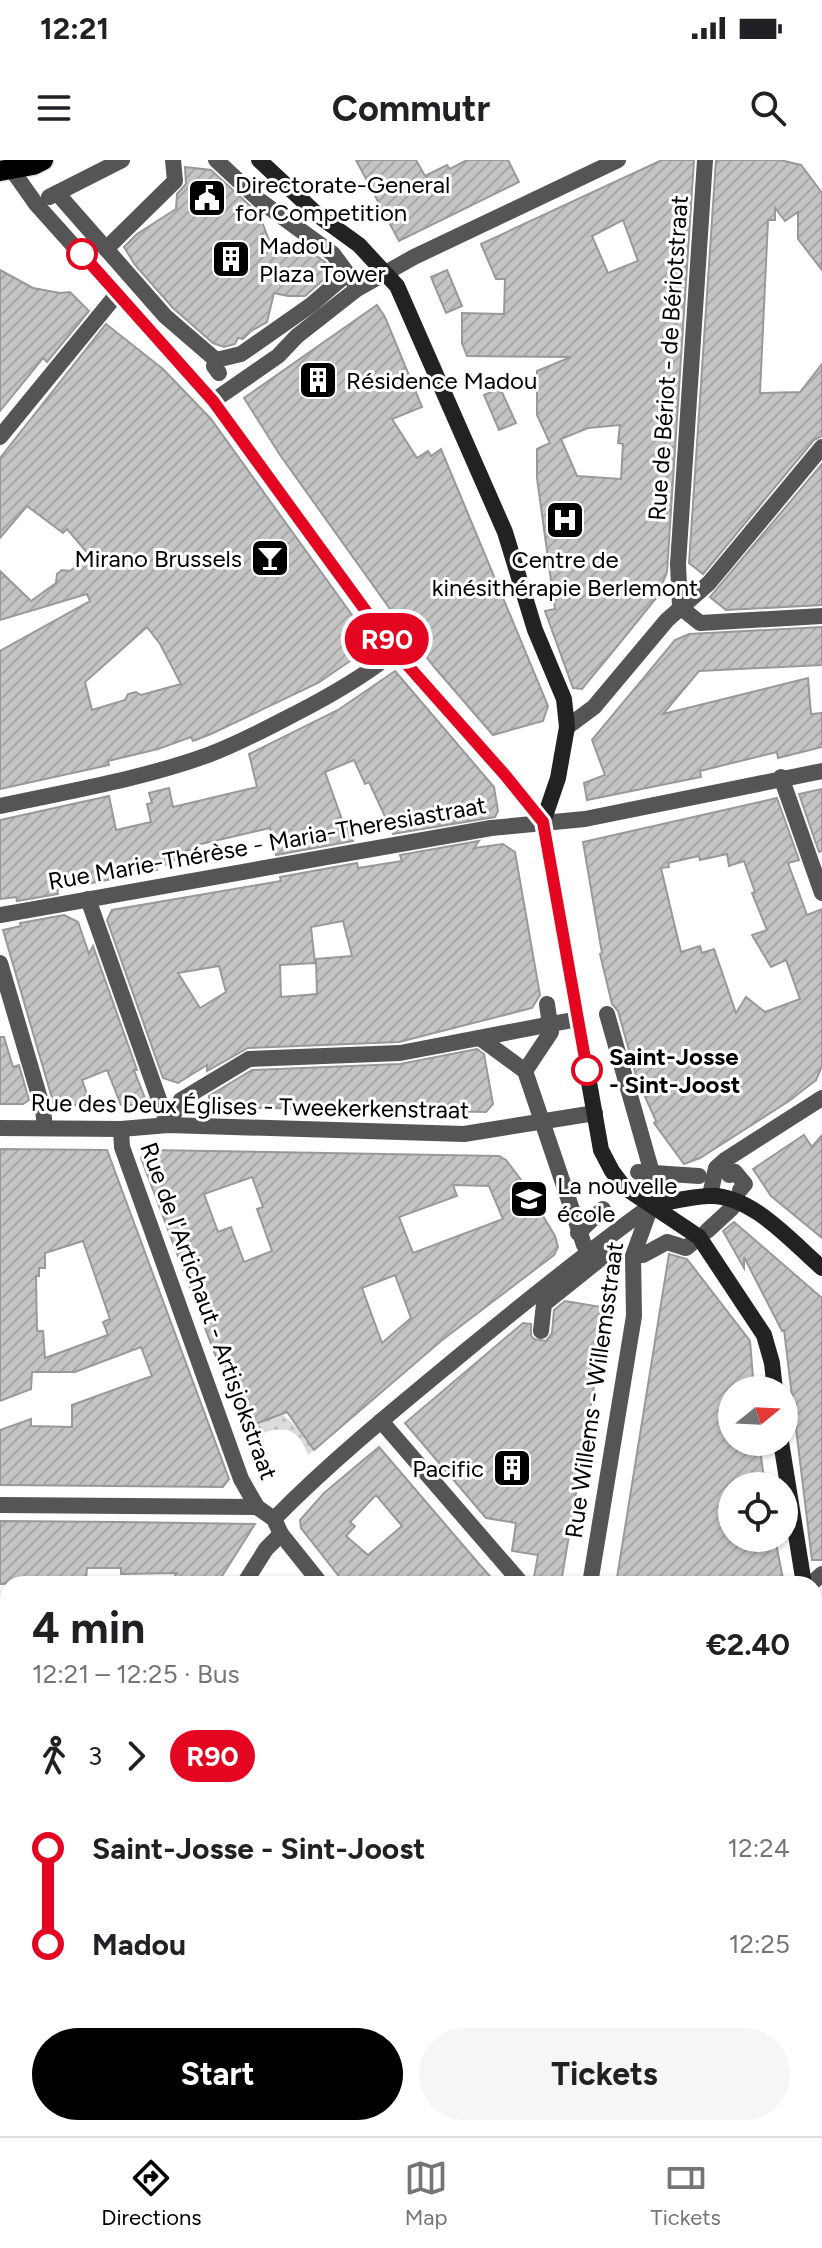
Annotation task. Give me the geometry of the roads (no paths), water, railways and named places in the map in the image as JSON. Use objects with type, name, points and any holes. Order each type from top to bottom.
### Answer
[{"type":"main road","points":[[6,167],[33,165],[43,160]]},
{"type":"main road","points":[[259,160],[319,216],[359,245],[397,286],[505,532],[535,630],[564,699],[567,727],[558,778],[543,822],[601,1150],[624,1187],[699,1237],[764,1335],[773,1376]]},
{"type":"main road","points":[[652,1205],[710,1195],[736,1199],[822,1268]]},
{"type":"main road","points":[[783,1456],[803,1576]]},
{"type":"street","points":[[122,160],[50,197],[106,249],[213,368],[241,354],[350,278],[333,254],[259,200],[216,160]]},
{"type":"street","points":[[106,249],[175,181],[173,160]]},
{"type":"street","points":[[213,401],[278,356],[297,336],[357,289],[490,220],[618,160]]},
{"type":"street","name":"Rue de Bériot - de Bériotstraat","points":[[680,607],[678,564],[705,160]]},
{"type":"street","points":[[6,167],[213,401],[395,651],[543,822]]},
{"type":"street","points":[[0,437],[117,294]]},
{"type":"street","points":[[567,727],[594,707],[680,607],[709,583],[822,447]]},
{"type":"street","points":[[680,607],[700,623],[822,616]]},
{"type":"street","points":[[0,806],[117,781],[207,755],[259,733],[326,697],[395,651]]},
{"type":"street","name":"Rue Marie-Thérèse - Maria-Theresiastraat","points":[[0,915],[491,828],[592,817],[822,771]]},
{"type":"street","points":[[781,777],[822,893]]},
{"type":"street","points":[[88,899],[168,1125]]},
{"type":"street","points":[[0,963],[43,1109],[45,1128]]},
{"type":"street","points":[[525,1071],[551,1032],[547,1004]]},
{"type":"street","points":[[607,1014],[645,1172],[699,1176]]},
{"type":"street","points":[[168,1125],[181,1100],[249,1059],[400,1053],[578,1019]]},
{"type":"street","points":[[480,1038],[525,1071],[590,1248]]},
{"type":"street","points":[[710,1195],[716,1168],[725,1160],[822,1098]]},
{"type":"street","name":"Rue des Deux Églises - Tweekerkenstraat","points":[[0,1128],[121,1129],[168,1125],[464,1134],[595,1113]]},
{"type":"street","name":"Rue de l'Artichaut - Artisjokstraat","points":[[121,1129],[122,1147],[228,1445],[241,1479],[257,1507]]},
{"type":"street","points":[[729,1175],[735,1172],[745,1184],[740,1190]]},
{"type":"street","points":[[249,1576],[278,1526],[381,1421],[590,1248],[652,1205]]},
{"type":"street","name":"Rue Willems - Willemsstraat","points":[[591,1576],[634,1316],[633,1256],[652,1205]]},
{"type":"street","points":[[707,1231],[732,1208]]},
{"type":"street","points":[[541,1331],[544,1304],[590,1248],[603,1209]]},
{"type":"street","points":[[643,1255],[667,1242],[686,1248],[691,1244]]},
{"type":"street","points":[[590,1248],[622,1257]]},
{"type":"street","points":[[381,1421],[515,1576]]},
{"type":"street","points":[[0,1505],[257,1507],[278,1526],[315,1576]]},
{"type":"place","name":"Directorate-General for Competition","points":[[207,198]]},
{"type":"place","name":"Madou Plaza Tower","points":[[231,259]]},
{"type":"place","name":"Résidence Madou","points":[[318,380]]},
{"type":"place","name":"Centre de kinésithérapie Berlemont","points":[[565,520]]},
{"type":"place","name":"Mirano Brussels","points":[[270,558]]},
{"type":"place","name":"Saint-Josse - Sint-Joost","points":[[587,1070]]},
{"type":"place","name":"La nouvelle école","points":[[529,1199]]},
{"type":"place","name":"Pacific","points":[[512,1468]]}]
